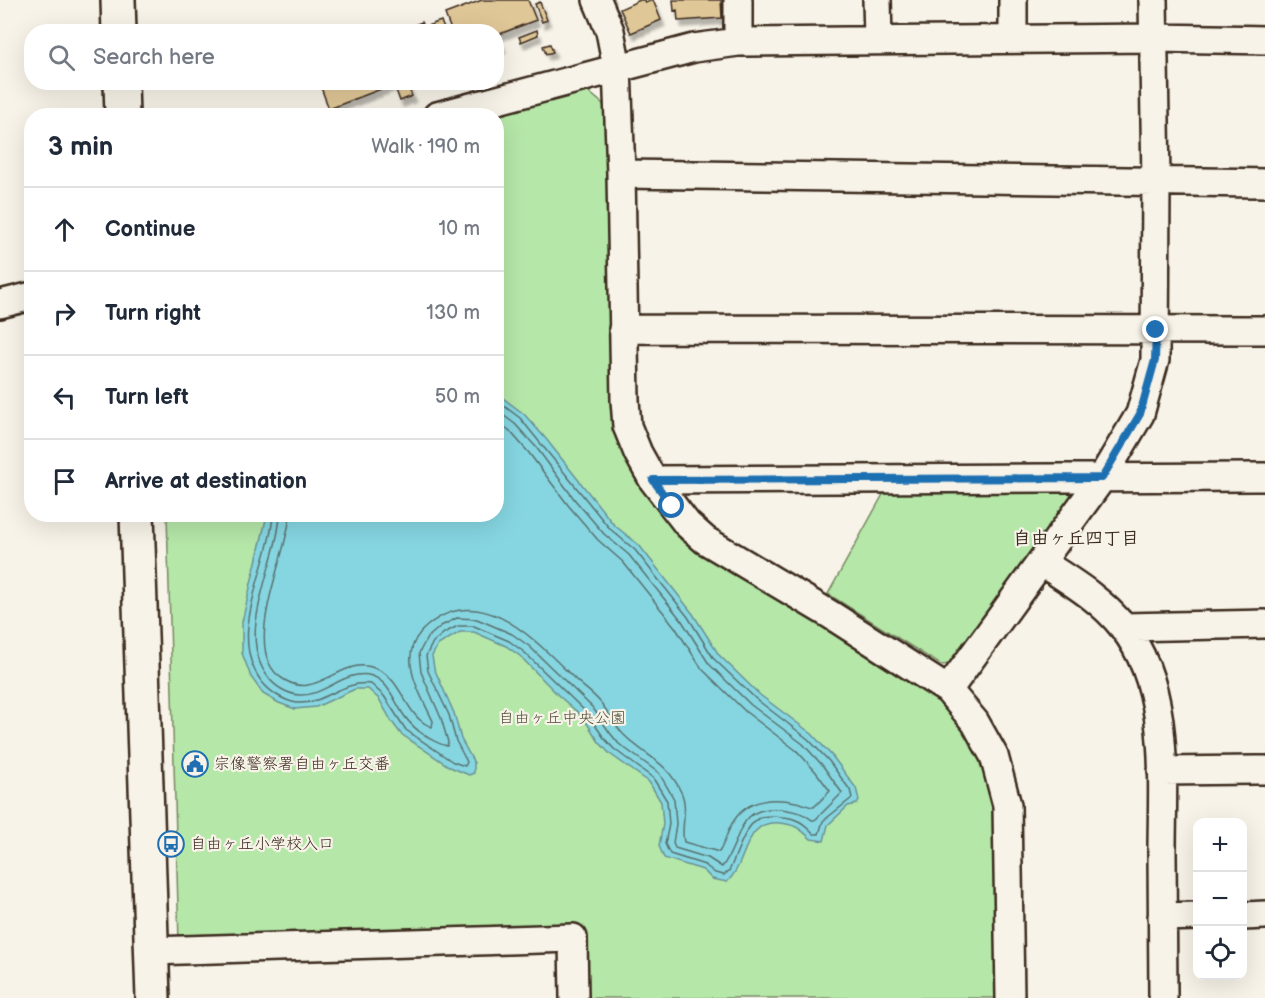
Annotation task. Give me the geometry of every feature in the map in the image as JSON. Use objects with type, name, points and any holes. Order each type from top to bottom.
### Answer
[{"type":"street","points":[[118,0],[119,24]]},
{"type":"street","points":[[597,0],[610,32],[617,67],[627,426],[638,453],[653,480],[687,524],[705,540],[831,615],[948,690],[975,722],[994,756],[1007,805],[1010,998]]},
{"type":"street","points":[[738,0],[738,42]]},
{"type":"street","points":[[877,0],[878,40]]},
{"type":"street","points":[[1013,0],[1013,39]]},
{"type":"street","points":[[948,690],[1102,478],[1140,414],[1155,360],[1156,330],[1153,0]]},
{"type":"street","points":[[466,108],[694,48],[738,42],[1153,38],[1265,40]]},
{"type":"street","points":[[121,90],[122,108]]},
{"type":"street","points":[[621,174],[1265,183]]},
{"type":"street","points":[[0,304],[24,298]]},
{"type":"street","points":[[623,329],[1265,330]]},
{"type":"street","points":[[653,480],[1265,477]]},
{"type":"street","points":[[137,522],[153,998]]},
{"type":"street","points":[[1041,562],[1092,595],[1124,627],[1139,654],[1154,690],[1160,720],[1162,771],[1163,998]]},
{"type":"street","points":[[1124,627],[1265,624]]},
{"type":"street","points":[[1162,771],[1265,770]]},
{"type":"street","points":[[1247,916],[1265,915]]},
{"type":"street","points":[[1162,917],[1193,916]]},
{"type":"street","points":[[151,951],[573,938],[574,998]]},
{"type":"green space","name":"自由ヶ丘中央公園","points":[[583,87],[603,104],[610,130],[613,394],[649,494],[681,540],[948,702],[977,742],[996,806],[999,998],[586,998],[585,932],[179,943],[167,522],[504,522],[504,108]]},
{"type":"green space","points":[[886,489],[1068,489],[1072,497],[953,664],[941,665],[828,594]]},
{"type":"water","points":[[504,399],[524,414],[546,439],[614,525],[639,545],[693,614],[719,655],[760,695],[812,734],[833,757],[856,788],[859,800],[857,804],[848,806],[828,825],[824,841],[811,839],[800,829],[789,824],[767,824],[759,828],[752,835],[734,874],[727,882],[712,879],[703,870],[664,858],[659,846],[663,824],[661,802],[649,782],[610,754],[599,742],[583,717],[520,656],[506,646],[474,632],[460,632],[438,645],[432,656],[434,668],[454,713],[461,739],[474,763],[474,773],[469,775],[450,767],[401,734],[379,699],[368,689],[355,689],[316,707],[295,709],[263,694],[251,677],[242,653],[242,622],[265,522],[504,522]]},
{"type":"building","points":[[482,0],[528,0],[536,20],[504,32],[504,24],[449,24],[445,14]]},
{"type":"building","points":[[644,0],[645,3],[653,0],[661,20],[631,33],[620,9]]},
{"type":"building","points":[[673,0],[721,0],[722,18],[678,21]]},
{"type":"building","points":[[540,2],[547,20],[542,22],[535,4]]},
{"type":"building","points":[[537,30],[538,35],[521,42],[519,37]]},
{"type":"building","points":[[550,44],[553,52],[546,54],[543,46]]},
{"type":"building","points":[[322,90],[378,90],[332,108],[329,108]]},
{"type":"building","points":[[396,90],[410,90],[412,96],[400,101]]},
{"type":"place","name":"宗像警察署自由ヶ丘交番","points":[[195,764]]},
{"type":"place","name":"自由ヶ丘小学校入口","points":[[171,844]]},
{"type":"district","name":"自由ヶ丘四丁目","points":[[1076,538]]},
{"type":"route","points":[[672,506],[653,480],[1102,478],[1140,414],[1155,360],[1156,330]]}]
